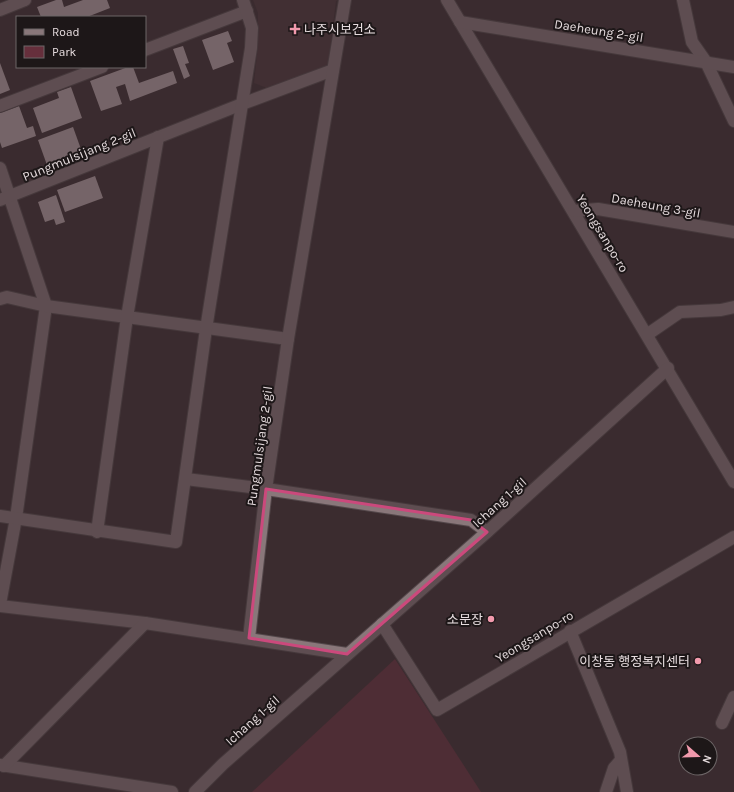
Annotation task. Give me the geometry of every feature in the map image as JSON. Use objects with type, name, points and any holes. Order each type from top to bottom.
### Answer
[{"type":"street","points":[[0,10],[26,0]]},
{"type":"street","name":"Pungmulsijang 2-gil","points":[[249,638],[266,489],[288,339],[345,0]]},
{"type":"street","name":"Yeongsanpo-ro","points":[[447,0],[648,334],[734,482]]},
{"type":"street","points":[[682,0],[692,42],[706,62],[734,121]]},
{"type":"street","points":[[0,516],[97,532],[176,542],[206,329],[251,48],[252,28],[245,5],[146,50]]},
{"type":"street","name":"Daeheung 2-gil","points":[[460,22],[734,67]]},
{"type":"street","points":[[0,106],[99,68]]},
{"type":"street","name":"Pungmulsijang 2-gil","points":[[5,198],[242,104],[333,70]]},
{"type":"street","name":"Pungmulsijang 2-gil","points":[[97,532],[128,317],[158,137]]},
{"type":"street","name":"Pungmulsijang 2-gil","points":[[0,168],[5,198],[46,306],[16,518],[0,605],[145,623]]},
{"type":"street","name":"Daeheung 3-gil","points":[[574,211],[598,209],[734,232]]},
{"type":"street","points":[[0,299],[7,297],[46,306],[288,339]]},
{"type":"street","points":[[648,334],[680,312],[721,310],[734,307]]},
{"type":"street","name":"Ichang 1-gil","points":[[195,792],[223,764],[487,532],[668,368]]},
{"type":"street","points":[[186,479],[266,489],[471,520],[487,532]]},
{"type":"street","name":"Yeongsanpo-ro","points":[[382,624],[437,710],[570,631],[734,537]]},
{"type":"street","points":[[2,766],[145,623],[347,654]]},
{"type":"street","points":[[570,631],[620,752],[627,792]]},
{"type":"street","points":[[722,723],[726,711],[734,697]]},
{"type":"street","points":[[606,792],[614,768],[621,760]]},
{"type":"street","points":[[2,766],[172,792]]},
{"type":"highlighted area","points":[[266,489],[471,520],[487,532],[382,624],[347,654],[249,638]]},
{"type":"shaded area","name":"나주시보건소","points":[[253,0],[339,0],[336,1],[328,65],[267,88],[254,83],[258,45],[258,13]]},
{"type":"green space","points":[[395,659],[481,792],[252,792]]},
{"type":"building","points":[[56,0],[62,0],[64,7],[83,0],[107,0],[110,8],[90,16],[41,16],[37,7]]},
{"type":"building","points":[[228,31],[232,41],[227,43],[234,62],[213,70],[202,40]]},
{"type":"building","points":[[183,46],[189,63],[185,64],[190,76],[184,79],[173,49]]},
{"type":"building","points":[[0,63],[10,90],[0,94]]},
{"type":"building","points":[[125,68],[133,68],[139,83],[173,71],[177,83],[130,101],[125,84],[116,87],[122,104],[101,111],[90,81]]},
{"type":"building","points":[[71,87],[82,118],[42,133],[33,108],[59,98],[57,92]]},
{"type":"building","points":[[19,106],[27,128],[33,126],[36,136],[2,148],[0,142],[0,113]]},
{"type":"building","points":[[73,127],[82,152],[47,165],[38,140]]},
{"type":"building","points":[[95,176],[103,198],[65,212],[57,190]]},
{"type":"building","points":[[56,195],[65,222],[56,225],[54,219],[45,222],[38,202]]},
{"type":"place","name":"나주시보건소","points":[[295,29]]},
{"type":"place","name":"소문장","points":[[491,619]]},
{"type":"place","name":"이창동 행정복지센터","points":[[698,661]]}]
